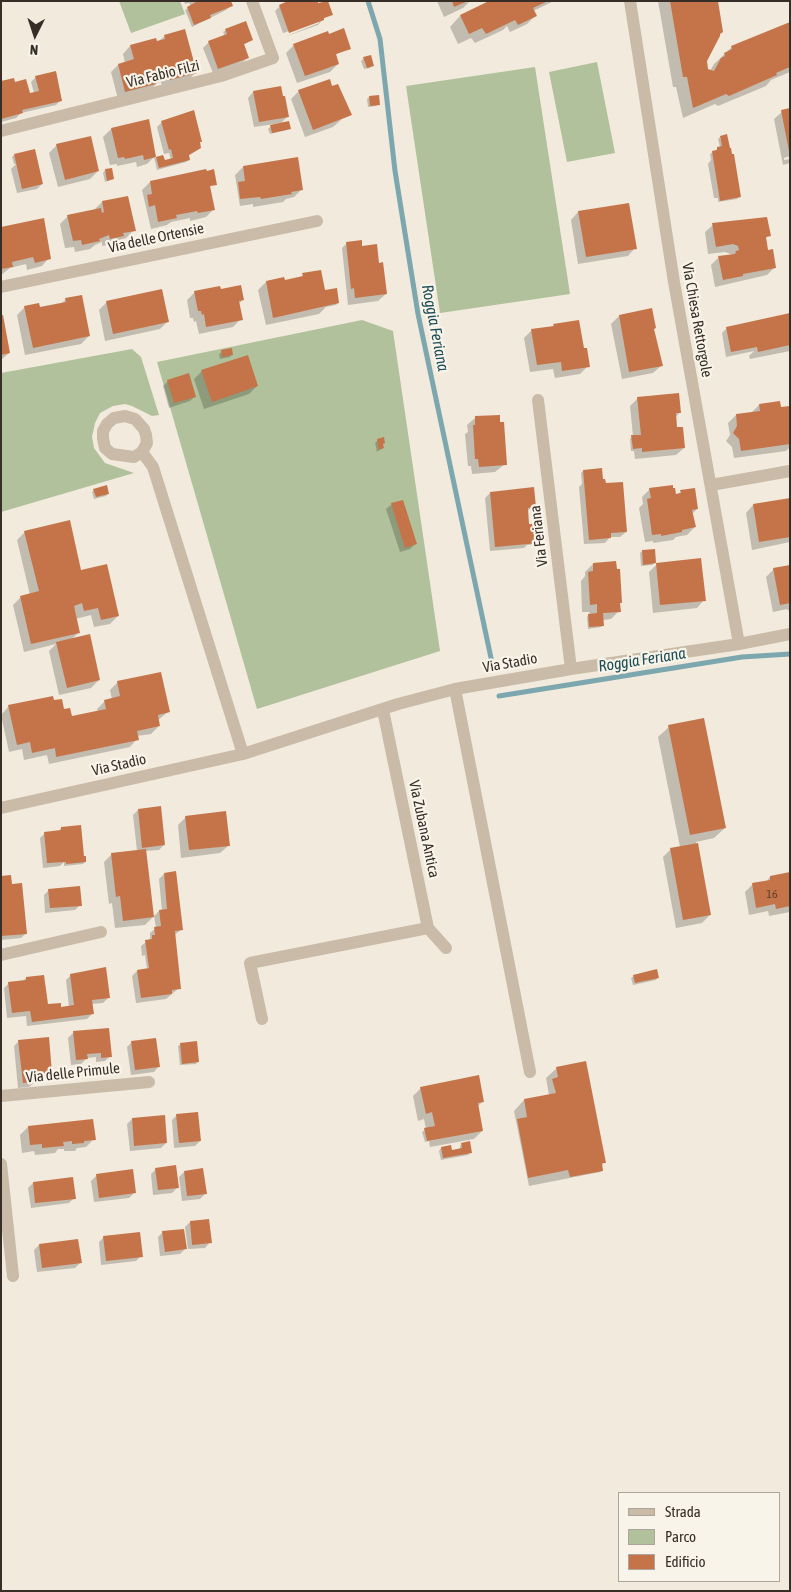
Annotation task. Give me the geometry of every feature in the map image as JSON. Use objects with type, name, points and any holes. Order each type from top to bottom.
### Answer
[{"type":"street","name":"Via Fabio Filzi","points":[[1,131],[221,76],[273,58],[252,1]]},
{"type":"street","name":"Via Chiesa Rettorgole","points":[[630,1],[674,282],[739,644]]},
{"type":"street","name":"Via delle Ortensie","points":[[1,287],[317,221]]},
{"type":"street","name":"Via Feriana","points":[[538,400],[571,669]]},
{"type":"street","points":[[142,452],[153,467],[243,754]]},
{"type":"street","points":[[711,485],[790,471]]},
{"type":"street","name":"Via Stadio","points":[[1,808],[243,754],[454,689],[571,669],[739,644],[790,634]]},
{"type":"street","points":[[454,689],[530,1072]]},
{"type":"street","name":"Via Zubana Antica","points":[[383,710],[428,928]]},
{"type":"street","points":[[262,1019],[250,963],[428,928],[446,948]]},
{"type":"street","points":[[1,955],[100,932]]},
{"type":"street","name":"Via delle Primule","points":[[1,1096],[149,1082]]},
{"type":"street","points":[[1,1164],[13,1276]]},
{"type":"green space","points":[[119,1],[180,1],[185,14],[131,33]]},
{"type":"green space","points":[[597,62],[615,153],[567,162],[549,72]]},
{"type":"green space","points":[[535,67],[570,294],[440,313],[406,86]]},
{"type":"green space","points":[[362,320],[393,331],[440,651],[257,709],[157,362]]},
{"type":"green space","points":[[132,349],[141,357],[159,415],[152,416],[125,404],[113,406],[100,413],[95,423],[92,437],[94,448],[105,463],[134,473],[1,512],[1,373]]},
{"type":"building","points":[[196,1],[231,1],[233,6],[210,15],[211,18],[194,25],[187,7]]},
{"type":"building","points":[[288,1],[318,1],[318,3],[328,1],[333,15],[289,33],[279,5]]},
{"type":"building","points":[[452,1],[468,1],[454,7]]},
{"type":"building","points":[[489,1],[548,1],[533,8],[537,16],[518,25],[515,20],[486,34],[482,28],[469,34],[460,15]]},
{"type":"building","points":[[670,1],[718,1],[723,32],[720,34],[707,61],[708,69],[714,71],[721,58],[725,56],[724,53],[732,49],[731,46],[790,22],[790,67],[776,73],[777,75],[729,96],[726,94],[693,108],[687,77],[683,77]]},
{"type":"building","points":[[246,21],[253,40],[244,44],[249,58],[218,69],[208,41],[227,34],[225,29]]},
{"type":"building","points":[[344,28],[351,49],[336,54],[339,64],[305,76],[293,44],[328,31],[329,34]]},
{"type":"building","points":[[185,29],[197,73],[170,80],[168,75],[162,77],[162,80],[155,82],[156,84],[125,92],[118,64],[134,59],[130,45],[156,38],[157,41],[165,39],[164,35]]},
{"type":"building","points":[[371,55],[374,66],[367,68],[363,57]]},
{"type":"building","points":[[56,71],[62,101],[22,110],[23,113],[1,119],[1,81],[14,78],[15,82],[26,79],[30,93],[39,91],[35,76]]},
{"type":"building","points":[[330,79],[332,86],[338,84],[352,115],[313,130],[298,90]]},
{"type":"building","points":[[281,86],[289,117],[259,122],[253,91]]},
{"type":"building","points":[[379,95],[380,105],[370,106],[369,96]]},
{"type":"building","points":[[790,108],[790,151],[789,151],[781,110]]},
{"type":"building","points":[[194,110],[202,142],[200,142],[201,148],[189,155],[190,160],[159,168],[156,157],[163,155],[165,160],[173,158],[161,121]]},
{"type":"building","points":[[149,119],[156,157],[144,160],[143,155],[125,159],[124,157],[118,158],[111,128]]},
{"type":"building","points":[[289,121],[291,129],[272,133],[270,125]]},
{"type":"building","points":[[727,134],[732,154],[734,154],[741,197],[720,201],[712,151],[722,146],[720,136]]},
{"type":"building","points":[[91,136],[99,171],[65,180],[56,144]]},
{"type":"building","points":[[35,149],[43,184],[22,189],[14,154]]},
{"type":"building","points":[[298,157],[303,190],[291,192],[292,194],[261,199],[260,197],[240,199],[238,182],[245,181],[243,166]]},
{"type":"building","points":[[112,168],[114,179],[107,181],[105,169]]},
{"type":"building","points":[[206,169],[207,171],[214,169],[217,185],[210,186],[215,210],[176,215],[177,218],[158,222],[155,205],[149,207],[147,195],[152,194],[150,181]]},
{"type":"building","points":[[128,196],[136,231],[123,233],[124,236],[110,239],[109,235],[99,239],[100,241],[82,245],[81,240],[73,241],[67,215],[101,208],[102,213],[104,212],[102,201]]},
{"type":"building","points":[[629,203],[637,249],[586,257],[578,211]]},
{"type":"building","points":[[767,217],[771,236],[766,237],[768,250],[773,249],[776,268],[723,280],[718,256],[735,254],[739,250],[738,246],[733,244],[716,247],[712,223]]},
{"type":"building","points":[[44,218],[51,259],[35,263],[33,257],[12,262],[13,267],[1,269],[1,227]]},
{"type":"building","points":[[362,240],[362,246],[377,244],[379,263],[383,262],[387,294],[355,298],[354,288],[351,289],[346,242]]},
{"type":"building","points":[[321,270],[325,290],[337,288],[339,303],[273,318],[266,281],[284,277],[285,280],[303,276],[302,273]]},
{"type":"building","points":[[241,285],[244,300],[239,301],[243,320],[206,327],[204,314],[202,315],[201,311],[198,311],[194,291],[220,286],[221,289]]},
{"type":"building","points":[[162,289],[169,322],[113,334],[106,301]]},
{"type":"building","points":[[82,295],[90,336],[33,348],[24,306],[39,303],[40,307],[66,302],[65,298]]},
{"type":"building","points":[[652,308],[656,328],[654,329],[663,366],[629,372],[619,315]]},
{"type":"building","points":[[790,313],[790,345],[758,352],[757,347],[731,352],[726,327]]},
{"type":"building","points":[[1,315],[3,315],[10,353],[1,355]]},
{"type":"building","points":[[579,320],[584,348],[587,348],[590,367],[562,371],[561,362],[537,365],[531,329]]},
{"type":"building","points":[[232,348],[233,355],[222,357],[221,350]]},
{"type":"building","points":[[248,355],[258,386],[212,402],[201,370]]},
{"type":"building","points":[[189,373],[196,397],[174,403],[167,380]]},
{"type":"building","points":[[679,393],[681,413],[676,413],[677,427],[683,427],[685,448],[642,452],[642,448],[633,449],[631,435],[641,435],[637,397]]},
{"type":"building","points":[[780,401],[781,407],[790,406],[790,444],[741,451],[739,439],[733,433],[737,426],[736,414],[760,411],[759,404]]},
{"type":"building","points":[[500,415],[500,422],[504,422],[507,465],[479,467],[478,459],[475,459],[473,425],[475,425],[475,416]]},
{"type":"building","points":[[384,437],[384,448],[379,450],[377,439]]},
{"type":"building","points":[[602,468],[603,479],[605,479],[606,483],[623,482],[627,532],[611,533],[611,538],[589,540],[583,470]]},
{"type":"building","points":[[107,485],[109,494],[96,497],[93,489]]},
{"type":"building","points":[[673,485],[676,494],[681,493],[680,490],[695,488],[698,509],[692,510],[696,527],[661,536],[661,534],[652,535],[647,499],[651,498],[649,488]]},
{"type":"building","points":[[534,487],[536,507],[528,508],[529,524],[537,524],[539,543],[495,547],[490,492]]},
{"type":"building","points":[[790,498],[790,537],[759,542],[753,504]]},
{"type":"building","points":[[403,500],[417,544],[405,548],[391,503]]},
{"type":"building","points":[[70,520],[81,570],[107,564],[119,616],[101,620],[98,608],[84,611],[82,603],[74,606],[80,633],[31,644],[20,596],[39,591],[24,531]]},
{"type":"building","points":[[655,549],[656,563],[643,565],[642,550]]},
{"type":"building","points":[[701,558],[706,601],[660,605],[656,563]]},
{"type":"building","points":[[616,561],[617,569],[620,569],[621,612],[603,613],[604,626],[589,627],[588,614],[597,613],[597,604],[590,605],[588,572],[593,571],[593,563]]},
{"type":"building","points":[[790,565],[790,603],[780,605],[773,568]]},
{"type":"building","points":[[90,634],[100,680],[67,688],[56,642]]},
{"type":"building","points":[[161,672],[170,712],[158,715],[160,726],[137,731],[139,740],[56,757],[55,748],[32,753],[30,742],[17,745],[8,705],[53,696],[54,700],[62,699],[64,709],[70,708],[72,716],[106,709],[104,700],[120,696],[117,681]]},
{"type":"building","points":[[704,718],[726,828],[690,835],[668,725]]},
{"type":"building","points":[[161,806],[165,845],[142,848],[138,809]]},
{"type":"building","points":[[226,811],[230,846],[189,850],[185,816]]},
{"type":"building","points":[[81,825],[86,862],[47,863],[44,832],[61,830],[61,827]]},
{"type":"building","points":[[698,843],[711,915],[683,920],[670,848]]},
{"type":"building","points":[[146,849],[154,917],[123,921],[120,896],[116,897],[111,853]]},
{"type":"building","points":[[176,871],[183,930],[175,931],[181,989],[172,990],[172,994],[141,998],[137,970],[149,968],[145,940],[152,939],[152,935],[155,935],[154,927],[161,926],[159,910],[167,909],[164,873]]},
{"type":"building","points":[[790,872],[790,906],[776,909],[775,904],[756,908],[752,883],[770,880],[770,876]]},
{"type":"building","points":[[11,875],[12,884],[22,883],[27,934],[1,936],[1,876]]},
{"type":"building","points":[[80,886],[82,906],[50,908],[48,889]]},
{"type":"building","points":[[106,967],[110,998],[92,1000],[94,1014],[32,1022],[30,1011],[12,1013],[8,982],[44,975],[48,1004],[61,1003],[61,1007],[74,1005],[70,974]]},
{"type":"building","points":[[657,969],[659,978],[635,983],[633,975]]},
{"type":"building","points":[[109,1028],[112,1057],[101,1058],[101,1053],[87,1054],[88,1059],[76,1060],[73,1031]]},
{"type":"building","points":[[49,1037],[52,1073],[41,1074],[41,1078],[35,1079],[36,1082],[23,1083],[18,1040]]},
{"type":"building","points":[[156,1038],[160,1067],[135,1070],[131,1041]]},
{"type":"building","points":[[197,1041],[199,1062],[182,1064],[180,1043]]},
{"type":"building","points":[[586,1061],[606,1163],[602,1163],[603,1171],[570,1177],[568,1170],[528,1178],[517,1119],[527,1117],[524,1099],[556,1093],[552,1079],[558,1077],[556,1067]]},
{"type":"building","points":[[479,1075],[484,1102],[478,1103],[483,1131],[427,1141],[424,1128],[435,1126],[432,1112],[426,1114],[420,1087]]},
{"type":"building","points":[[198,1112],[201,1141],[179,1143],[176,1114]]},
{"type":"building","points":[[165,1115],[167,1143],[134,1146],[132,1118]]},
{"type":"building","points":[[93,1119],[96,1140],[72,1144],[72,1141],[63,1142],[64,1146],[42,1148],[42,1144],[30,1145],[28,1126]]},
{"type":"building","points":[[470,1141],[472,1153],[443,1158],[441,1147],[451,1145],[452,1150],[462,1148],[461,1143]]},
{"type":"building","points":[[176,1165],[179,1188],[158,1190],[155,1168]]},
{"type":"building","points":[[203,1168],[207,1194],[187,1196],[184,1171]]},
{"type":"building","points":[[133,1169],[136,1193],[99,1198],[96,1174]]},
{"type":"building","points":[[73,1177],[76,1199],[35,1203],[33,1182]]},
{"type":"building","points":[[209,1219],[212,1243],[192,1245],[190,1221]]},
{"type":"building","points":[[184,1229],[187,1249],[165,1252],[162,1231]]},
{"type":"building","points":[[140,1232],[143,1257],[106,1261],[103,1236]]},
{"type":"building","points":[[78,1239],[82,1263],[42,1268],[39,1244]]},
{"type":"waterway","name":"Roggia Feriana","points":[[368,1],[380,39],[395,171],[418,314],[491,658]]},
{"type":"waterway","name":"Roggia Feriana","points":[[499,696],[742,657],[790,654]]}]
